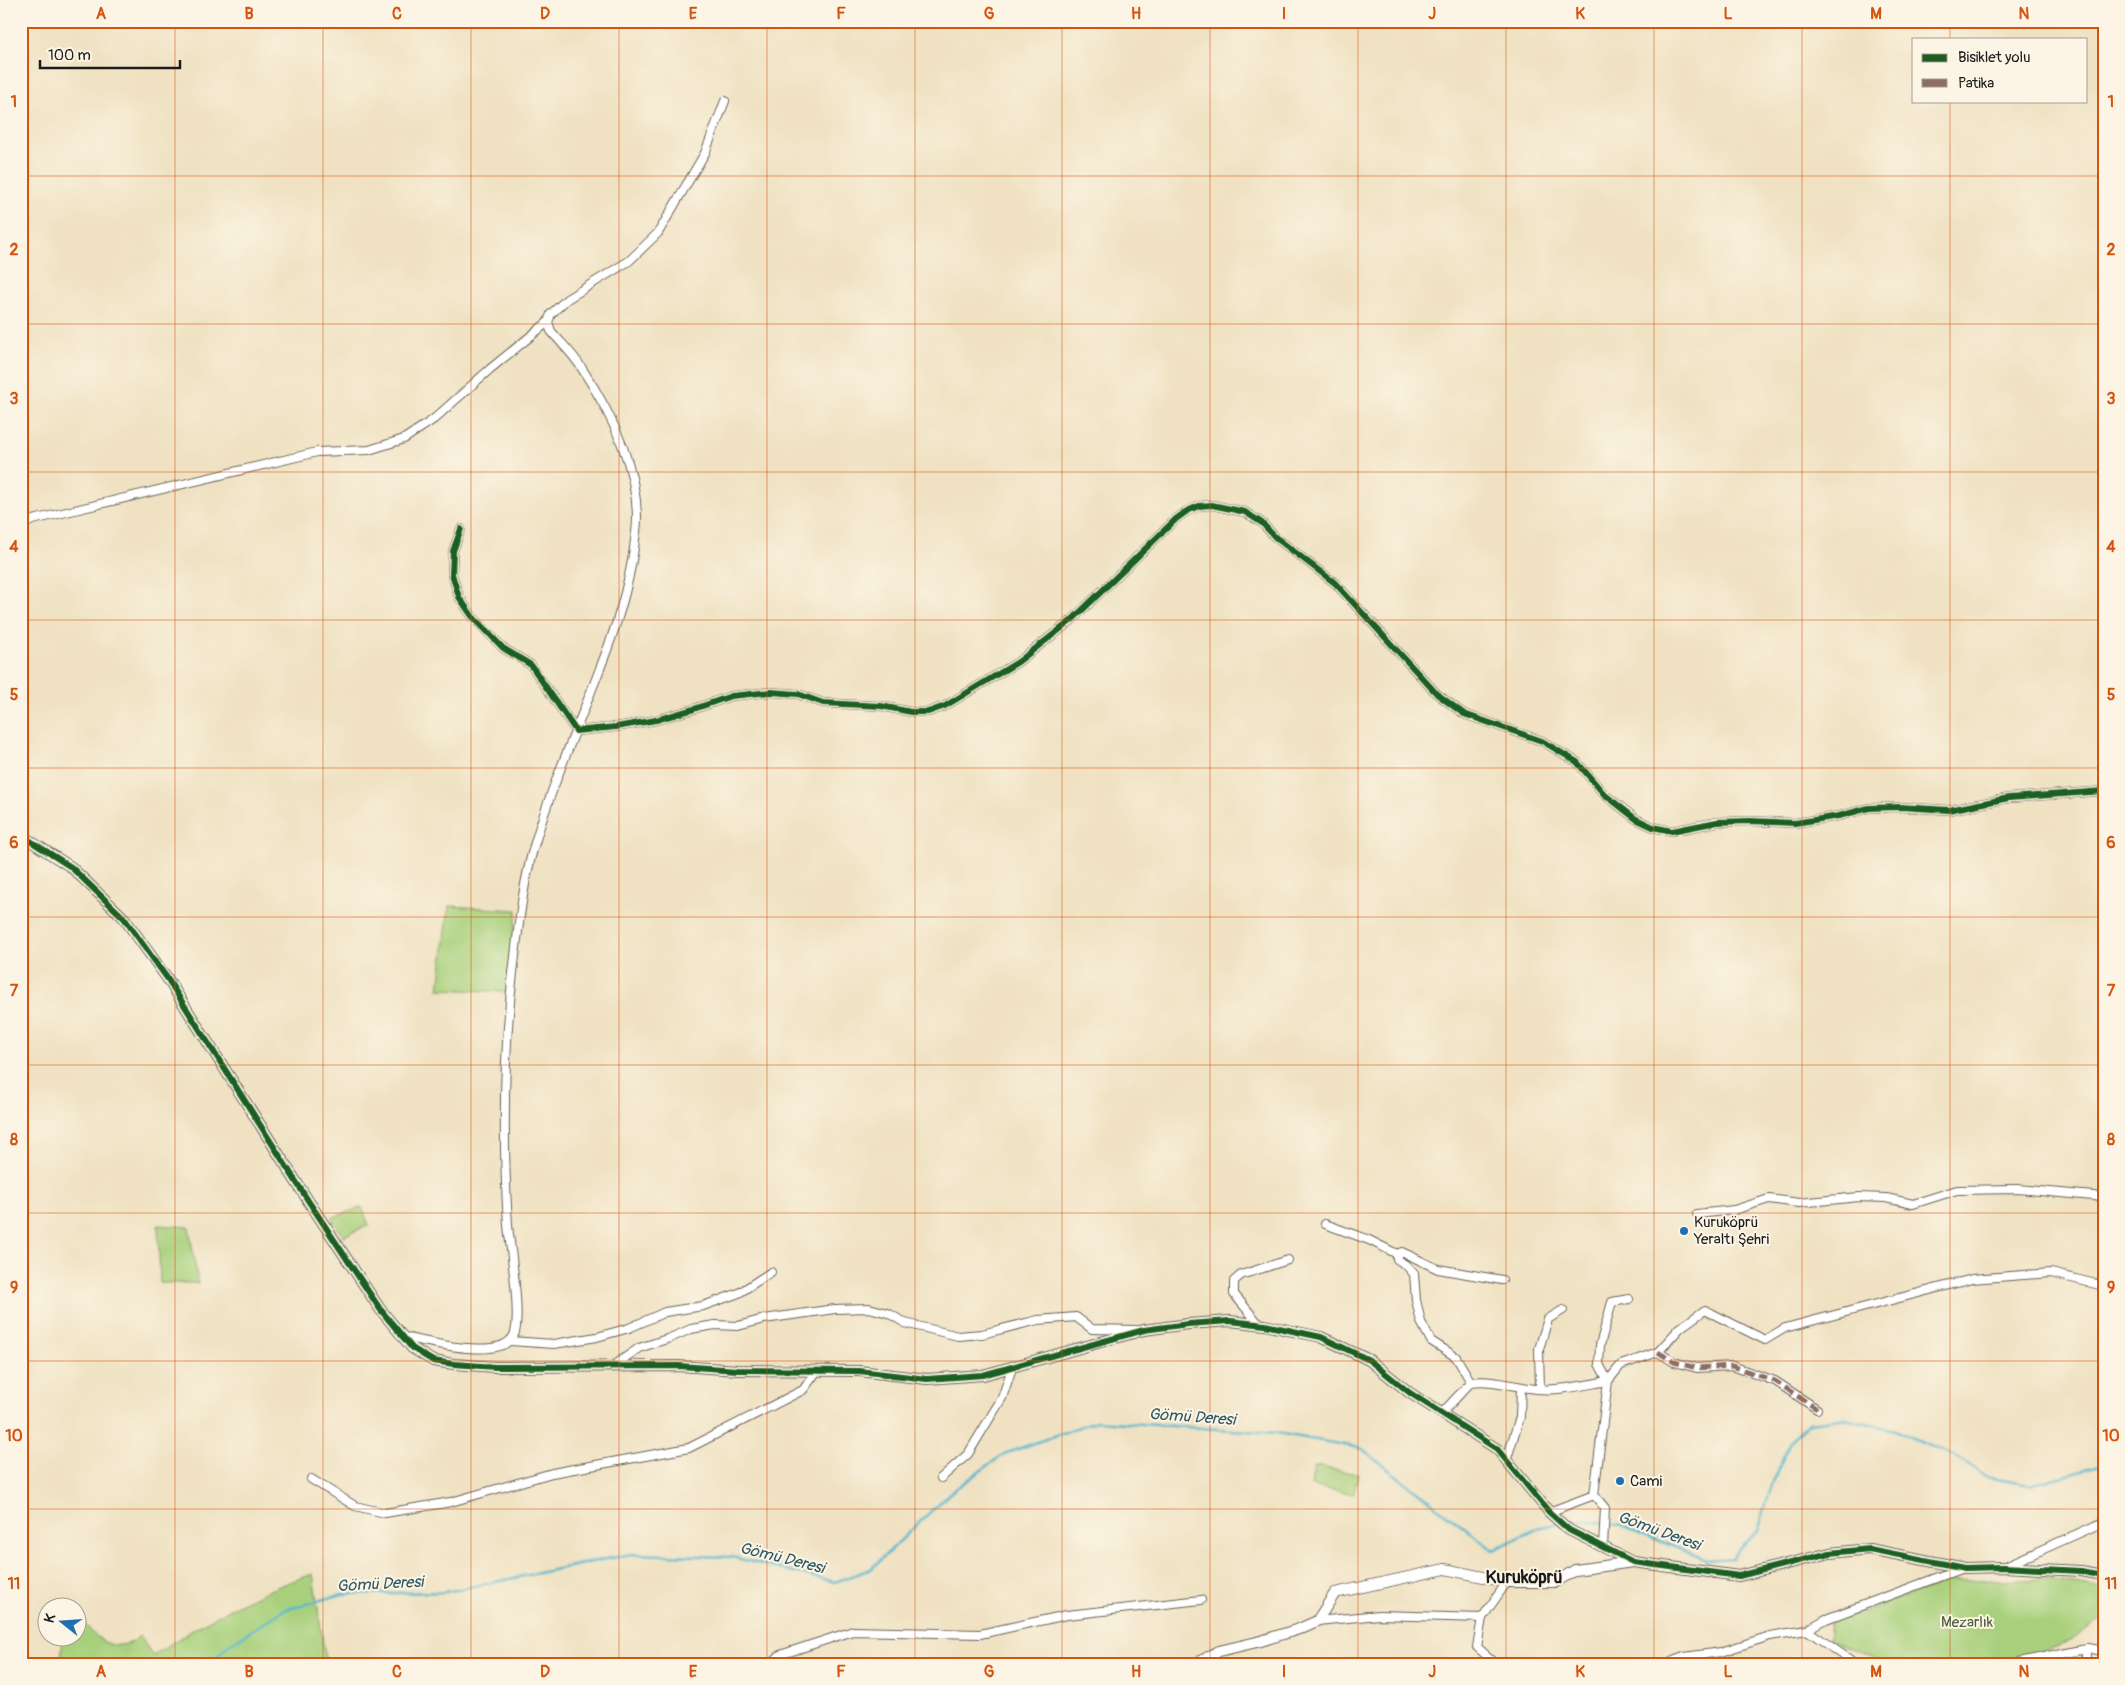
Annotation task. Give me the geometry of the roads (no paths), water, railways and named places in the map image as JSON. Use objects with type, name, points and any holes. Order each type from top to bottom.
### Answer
[{"type":"street","points":[[21,525],[33,520],[177,484],[317,452],[369,450],[404,439],[434,419],[490,369],[548,322],[551,314],[567,299],[629,262],[658,234],[705,153],[725,101]]},
{"type":"street","points":[[510,1341],[515,1332],[516,1311],[508,1225],[505,1061],[520,915],[533,848],[615,629],[630,576],[638,521],[634,482],[622,446],[604,408],[580,366],[551,331],[548,322]]},
{"type":"street","points":[[576,731],[656,720],[731,696],[771,692],[798,694],[823,703],[881,706],[911,712],[928,712],[945,706],[1018,662],[1072,620],[1186,511],[1199,506],[1212,505],[1245,512],[1262,523],[1275,537],[1335,583],[1437,694],[1464,714],[1542,741],[1577,762],[1604,794],[1636,819],[1653,827],[1672,831],[1717,822],[1795,823],[1840,816],[1869,808],[1900,807],[1949,810],[2009,798],[2104,791]]},
{"type":"street","points":[[461,529],[453,551],[452,574],[459,597],[472,616],[503,648],[531,665],[576,731]]},
{"type":"street","points":[[21,835],[71,867],[124,918],[167,978],[309,1202],[380,1309],[412,1348],[433,1361],[495,1367],[613,1366],[859,1371],[927,1378],[984,1375],[1144,1330],[1230,1321],[1259,1324],[1321,1338],[1369,1360],[1410,1393],[1497,1450],[1549,1512],[1569,1530],[1633,1562]]},
{"type":"street","points":[[1697,1214],[1734,1210],[1769,1199],[1799,1203],[1859,1198],[1886,1198],[1913,1204],[1957,1190],[2018,1189],[2104,1197]]},
{"type":"street","points":[[1325,1224],[1369,1240],[1397,1254],[1402,1252],[1438,1269],[1502,1280]]},
{"type":"street","points":[[1397,1254],[1397,1259],[1414,1274],[1416,1300],[1421,1322],[1431,1341],[1456,1357],[1471,1382]]},
{"type":"street","points":[[1259,1324],[1234,1294],[1234,1281],[1241,1275],[1288,1260]]},
{"type":"street","points":[[403,1336],[459,1348],[500,1346],[510,1341],[554,1344],[597,1337],[629,1328],[665,1312],[703,1306],[739,1293],[771,1272]]},
{"type":"street","points":[[1603,1547],[1605,1508],[1594,1495],[1608,1381],[1621,1365],[1658,1352],[1680,1328],[1705,1310],[1765,1340],[1785,1328],[1972,1279],[2051,1273],[2104,1286]]},
{"type":"street","points":[[1608,1381],[1599,1364],[1600,1345],[1612,1302],[1629,1299]]},
{"type":"street","points":[[613,1366],[639,1348],[692,1329],[714,1325],[738,1326],[764,1319],[836,1309],[869,1308],[888,1313],[905,1323],[958,1336],[982,1334],[1038,1320],[1076,1317],[1092,1329],[1144,1330]]},
{"type":"street","points":[[1540,1389],[1539,1350],[1548,1320],[1563,1310]]},
{"type":"street","points":[[1658,1352],[1674,1362],[1697,1368],[1732,1366],[1775,1381],[1817,1408]]},
{"type":"street","points":[[941,1478],[968,1454],[973,1447],[1002,1398],[1012,1368]]},
{"type":"street","points":[[310,1479],[355,1506],[385,1513],[451,1502],[552,1473],[689,1448],[803,1390],[817,1371]]},
{"type":"street","points":[[1442,1413],[1471,1382],[1487,1380],[1540,1389],[1570,1388],[1608,1381]]},
{"type":"street","points":[[1506,1461],[1520,1417],[1521,1387]]},
{"type":"street","points":[[1549,1512],[1594,1495]]},
{"type":"street","points":[[2003,1567],[2104,1522]]},
{"type":"street","points":[[1317,1621],[1335,1593],[1445,1569],[1507,1582],[1556,1582],[1574,1570],[1633,1562],[1739,1576],[1830,1553],[1870,1549],[1965,1568],[2003,1567],[2080,1571],[2104,1575]]},
{"type":"street","points":[[1665,1664],[1684,1657],[1721,1652],[1770,1636],[1807,1630],[1826,1619],[1965,1568]]},
{"type":"street","points":[[2080,1571],[2104,1569]]},
{"type":"street","points":[[1507,1582],[1482,1618],[1477,1647],[1493,1663],[1514,1664]]},
{"type":"street","points":[[771,1664],[780,1655],[853,1630],[980,1634],[1067,1616],[1201,1600]]},
{"type":"street","points":[[1195,1664],[1219,1651],[1262,1641],[1317,1621],[1379,1615],[1482,1618]]},
{"type":"street","points":[[1807,1630],[1856,1664]]},
{"type":"street","points":[[2010,1664],[2086,1648],[2104,1651]]},
{"type":"street","points":[[2086,1648],[2086,1664]]},
{"type":"waterway","name":"Gömü Deresi","points":[[1566,1523],[1587,1520],[1622,1526],[1707,1560],[1732,1558],[1758,1530],[1773,1482],[1790,1441],[1810,1423],[1846,1418],[1895,1430],[1959,1458],[1986,1477],[2030,1485],[2104,1465]]},
{"type":"waterway","name":"Gömü Deresi","points":[[210,1664],[227,1646],[284,1610],[343,1594],[446,1592],[631,1554],[732,1557],[835,1582],[871,1569],[951,1492],[1004,1454],[1096,1421],[1277,1433],[1361,1448],[1493,1550],[1541,1527],[1558,1524]]},
{"type":"place","name":"Kuruköprü Yeraltı Şehri","points":[[1684,1231]]},
{"type":"place","name":"Cami","points":[[1620,1481]]},
{"type":"district","name":"Kuruköprü","points":[[1524,1577]]},
{"type":"park label","name":"Mezarlık","points":[[1967,1622]]}]
